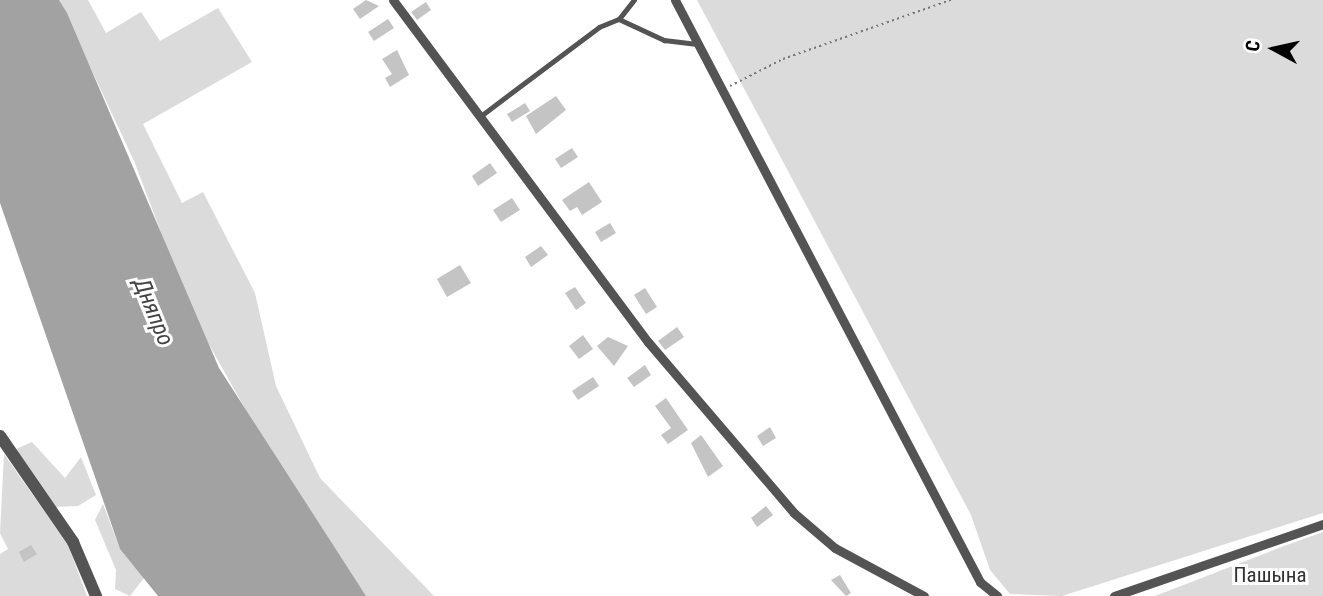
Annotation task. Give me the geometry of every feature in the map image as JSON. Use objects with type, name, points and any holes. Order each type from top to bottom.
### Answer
[{"type":"street","points":[[393,0],[648,342],[794,513],[835,548],[924,596]]},
{"type":"street","points":[[675,0],[980,582],[997,596]]},
{"type":"street","points":[[2,444],[73,542],[96,596]]},
{"type":"street","points":[[1114,596],[1323,524]]},
{"type":"lane","points":[[482,116],[599,27],[619,19],[634,0]]},
{"type":"lane","points":[[619,19],[664,40],[699,44]]},
{"type":"path","points":[[723,90],[783,59],[951,0]]},
{"type":"green space","points":[[59,0],[88,0],[106,33],[141,12],[160,41],[218,8],[252,62],[143,124],[182,203],[203,192],[255,293],[276,386],[320,478],[434,596],[366,596],[276,464],[192,314],[134,161]]},
{"type":"green space","points":[[697,0],[1323,0],[1323,513],[1062,596],[1010,594],[990,570],[971,515]]},
{"type":"green space","points":[[32,442],[65,478],[81,457],[96,495],[78,506],[53,507],[14,450]]},
{"type":"green space","points":[[4,454],[68,545],[87,596],[0,596],[0,554],[8,549],[0,533]]},
{"type":"green space","points":[[103,504],[120,549],[144,578],[130,596],[115,589],[116,570],[95,520]]},
{"type":"green space","name":"Пашына","points":[[1323,532],[1323,596],[1155,596],[1284,546]]},
{"type":"water","name":"Дняпро","points":[[0,0],[59,0],[67,13],[219,368],[366,596],[158,596],[120,549],[0,203]]},
{"type":"building","points":[[366,0],[379,6],[360,19],[353,9]]},
{"type":"building","points":[[426,2],[431,10],[417,20],[411,12]]},
{"type":"building","points":[[388,19],[394,28],[374,41],[368,32]]},
{"type":"building","points":[[397,50],[409,75],[390,87],[385,78],[392,74],[382,59]]},
{"type":"building","points":[[556,96],[566,110],[536,134],[526,116]]},
{"type":"building","points":[[525,103],[530,111],[512,122],[507,114]]},
{"type":"building","points":[[572,148],[578,157],[561,168],[555,159]]},
{"type":"building","points":[[490,163],[497,173],[478,186],[472,176]]},
{"type":"building","points":[[589,182],[602,202],[582,215],[577,207],[570,211],[562,200]]},
{"type":"building","points":[[512,198],[520,210],[501,222],[493,210]]},
{"type":"building","points":[[610,223],[616,233],[601,242],[595,232]]},
{"type":"building","points":[[541,246],[548,255],[531,267],[525,257]]},
{"type":"building","points":[[460,265],[471,283],[447,297],[437,279]]},
{"type":"building","points":[[575,287],[586,303],[576,310],[565,293]]},
{"type":"building","points":[[645,288],[657,307],[646,314],[634,295]]},
{"type":"building","points":[[677,327],[684,337],[665,350],[658,341]]},
{"type":"building","points":[[583,335],[593,349],[579,359],[569,346]]},
{"type":"building","points":[[608,337],[628,346],[614,366],[597,346]]},
{"type":"building","points":[[645,365],[651,375],[634,387],[627,378]]},
{"type":"building","points":[[593,377],[599,386],[578,400],[572,391]]},
{"type":"building","points":[[666,398],[688,430],[668,444],[661,435],[671,428],[655,406]]},
{"type":"building","points":[[770,427],[776,438],[763,446],[757,436]]},
{"type":"building","points":[[701,435],[723,466],[708,477],[691,443]]},
{"type":"building","points":[[766,506],[773,515],[757,527],[751,518]]},
{"type":"building","points":[[31,545],[37,554],[24,562],[19,552]]},
{"type":"building","points":[[840,575],[851,593],[846,596],[831,580]]}]
